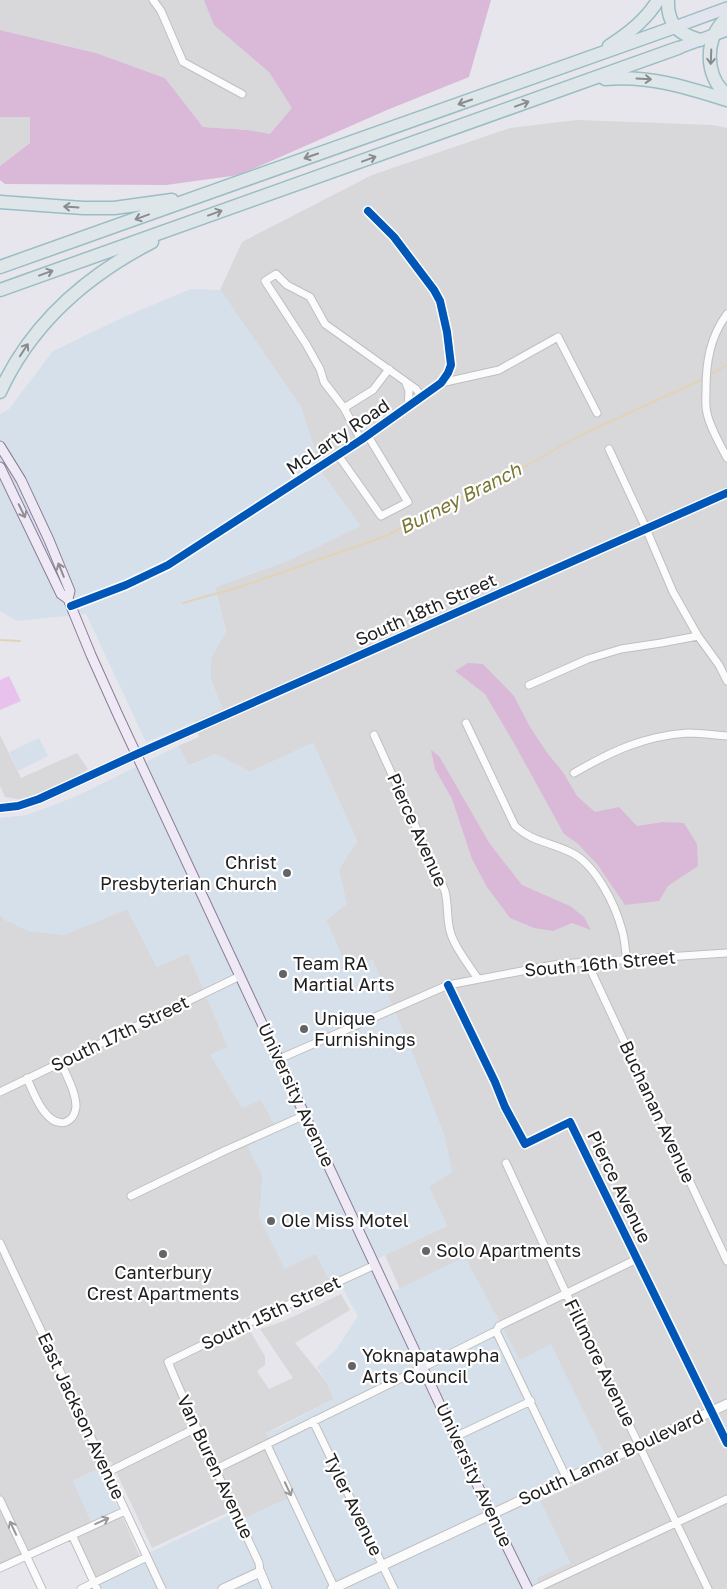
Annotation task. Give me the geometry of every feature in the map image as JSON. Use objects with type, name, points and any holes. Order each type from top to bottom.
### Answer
[{"type":"highway","points":[[594,56],[634,27],[648,14],[658,0]]},
{"type":"highway","points":[[668,0],[669,19],[685,36],[700,40]]},
{"type":"highway","points":[[0,267],[727,8]]},
{"type":"highway","points":[[727,18],[722,22],[714,35],[709,59],[711,72],[727,95]]},
{"type":"highway","points":[[0,290],[727,30]]},
{"type":"highway","points":[[562,90],[606,79],[653,79],[673,83],[727,100]]},
{"type":"highway","points":[[0,202],[83,208],[114,208],[170,200],[222,187]]},
{"type":"highway","points":[[0,392],[32,338],[67,299],[106,268],[182,225]]},
{"type":"main road","name":"University Avenue","points":[[0,446],[20,480],[49,540],[70,591],[69,603]]},
{"type":"main road","name":"University Avenue","points":[[0,467],[61,594],[69,603],[91,655],[240,976],[491,1514],[528,1589]]},
{"type":"street","points":[[153,0],[161,11],[183,62],[242,94]]},
{"type":"street","points":[[368,211],[394,237],[434,290],[440,301],[447,332],[450,365],[448,373],[441,383]]},
{"type":"street","points":[[361,440],[344,408],[324,382],[320,369],[306,344],[265,280],[276,274],[287,285],[310,297],[325,324],[416,389],[422,397]]},
{"type":"street","points":[[727,314],[718,325],[708,354],[705,404],[707,415],[727,458]]},
{"type":"street","points":[[441,383],[498,370],[558,337],[597,413]]},
{"type":"street","points":[[344,408],[373,390],[389,369]]},
{"type":"street","points":[[406,383],[409,391],[408,408]]},
{"type":"street","name":"McLarty Road","points":[[69,603],[126,585],[168,565],[368,436],[441,383]]},
{"type":"street","points":[[338,455],[381,516],[408,502],[368,436]]},
{"type":"street","points":[[609,449],[673,592],[727,681]]},
{"type":"street","name":"South 18th Street","points":[[0,808],[18,806],[39,799],[727,493]]},
{"type":"street","points":[[529,685],[588,659],[621,649],[698,636]]},
{"type":"street","points":[[466,723],[515,826],[524,835],[573,853],[592,870],[615,910],[623,931],[627,960]]},
{"type":"street","points":[[574,773],[606,754],[631,744],[690,733],[727,736]]},
{"type":"street","name":"Pierce Avenue","points":[[374,736],[445,891],[448,904],[449,928],[459,949],[478,978]]},
{"type":"street","name":"South 16th Street","points":[[279,1059],[448,985],[552,965],[727,953]]},
{"type":"street","name":"Buchanan Avenue","points":[[587,962],[727,1261]]},
{"type":"street","name":"South 17th Street","points":[[0,1092],[240,976]]},
{"type":"street","name":"Pierce Avenue","points":[[448,985],[495,1082],[505,1108],[525,1144],[570,1122],[727,1443]]},
{"type":"street","points":[[27,1078],[44,1113],[56,1122],[64,1123],[74,1116],[76,1105],[73,1091],[61,1062]]},
{"type":"street","points":[[132,1196],[224,1151],[305,1115]]},
{"type":"street","name":"Fillmore Avenue","points":[[506,1163],[708,1589]]},
{"type":"street","name":"East Jackson Avenue","points":[[0,1243],[162,1589]]},
{"type":"street","points":[[216,1468],[268,1445],[275,1439],[496,1331],[499,1326],[566,1292],[637,1259]]},
{"type":"street","name":"South 15th Street","points":[[168,1362],[234,1329],[375,1265]]},
{"type":"street","points":[[496,1331],[567,1479]]},
{"type":"street","name":"Van Buren Avenue","points":[[168,1362],[196,1428],[260,1564],[260,1572]]},
{"type":"street","points":[[456,1437],[531,1401]]},
{"type":"street","name":"South Lamar Boulevard","points":[[334,1589],[727,1404]]},
{"type":"street","name":"Tyler Avenue","points":[[313,1422],[394,1589]]},
{"type":"street","points":[[108,1472],[196,1428]]},
{"type":"street","points":[[268,1445],[334,1589]]},
{"type":"street","points":[[535,1589],[727,1499]]},
{"type":"street","points":[[0,1500],[42,1589]]},
{"type":"street","points":[[0,1568],[125,1511]]},
{"type":"street","points":[[72,1535],[96,1586]]},
{"type":"street","points":[[81,1589],[96,1586],[147,1557]]},
{"type":"street","points":[[223,1589],[260,1572],[267,1589]]},
{"type":"shaded area","points":[[0,0],[224,0],[307,112],[270,135],[248,130],[203,127],[165,78],[96,53],[0,30]]},
{"type":"shaded area","points":[[204,0],[491,0],[469,77],[387,110],[239,175],[166,185],[5,184],[0,180],[0,166],[30,143],[30,117],[0,117],[0,30],[96,53],[165,78],[203,127],[248,130],[270,134],[292,108],[269,72],[214,25]]},
{"type":"shaded area","points":[[0,117],[30,117],[30,144],[0,166]]},
{"type":"shaded area","points":[[577,120],[713,125],[727,128],[727,1589],[541,1589],[536,1578],[570,1563],[540,1501],[611,1468],[569,1382],[534,1400],[465,1257],[400,1289],[385,1255],[447,1226],[429,1187],[373,960],[347,968],[326,920],[346,904],[339,869],[357,841],[313,743],[250,772],[216,754],[188,766],[178,746],[199,737],[194,721],[222,708],[211,680],[211,658],[226,631],[215,587],[287,561],[360,526],[322,473],[301,407],[220,290],[242,242],[372,175],[510,128]]},
{"type":"shaded area","points":[[191,289],[220,290],[301,407],[322,473],[360,526],[287,561],[215,587],[226,631],[211,658],[211,680],[222,708],[146,742],[86,614],[17,621],[0,611],[0,414],[9,409],[53,351],[124,317]]},
{"type":"shaded area","points":[[468,663],[483,664],[514,696],[530,727],[563,772],[577,796],[595,812],[619,807],[637,826],[663,822],[684,823],[697,844],[698,866],[668,886],[659,901],[625,905],[597,864],[577,843],[564,834],[485,694],[455,671]]},
{"type":"shaded area","points":[[9,676],[21,701],[0,710],[0,680]]},
{"type":"shaded area","points":[[0,735],[21,778],[77,753],[88,769],[68,783],[23,800],[5,797],[0,786]]},
{"type":"shaded area","points":[[39,738],[48,756],[18,771],[9,752]]},
{"type":"shaded area","points":[[313,743],[357,841],[339,869],[347,904],[326,920],[347,968],[373,960],[414,1056],[445,1137],[452,1172],[429,1187],[447,1226],[330,1281],[316,1254],[285,1269],[259,1217],[263,1176],[246,1143],[278,1131],[261,1100],[242,1108],[210,1055],[228,1047],[188,953],[157,967],[127,909],[63,935],[28,931],[5,920],[0,915],[0,818],[27,815],[77,796],[178,746],[189,766],[216,754],[250,772]]},
{"type":"shaded area","points":[[431,750],[439,756],[490,844],[522,885],[570,906],[584,917],[591,930],[572,923],[553,931],[534,928],[510,918],[487,887],[472,859],[452,799],[435,769]]},
{"type":"shaded area","points":[[127,909],[157,967],[188,953],[228,1047],[210,1055],[261,1100],[279,1131],[246,1143],[263,1176],[259,1217],[316,1254],[330,1281],[226,1326],[233,1342],[250,1331],[265,1356],[265,1365],[257,1371],[269,1389],[293,1378],[260,1329],[284,1321],[341,1294],[350,1310],[295,1343],[326,1381],[334,1399],[266,1433],[295,1495],[237,1522],[231,1511],[152,1548],[111,1461],[73,1481],[92,1523],[0,1565],[0,915],[5,920],[63,935]]},
{"type":"shaded area","points":[[465,1257],[520,1360],[551,1344],[605,1456],[534,1489],[570,1563],[536,1578],[541,1589],[100,1589],[95,1578],[232,1514],[238,1522],[294,1495],[266,1433],[334,1399],[317,1367],[336,1350],[358,1316],[341,1285],[372,1271],[384,1296]]},
{"type":"shaded area","points":[[100,1468],[119,1511],[92,1523],[73,1481]]},
{"type":"shaded area","points":[[122,1516],[140,1557],[95,1578],[77,1536]]},
{"type":"waterway","name":"Burney Branch","points":[[709,375],[727,365]]},
{"type":"waterway","name":"Burney Branch","points":[[183,603],[243,586],[386,536],[526,466],[579,436],[705,378]]},
{"type":"waterway","name":"Burney Branch","points":[[0,640],[20,641]]},
{"type":"cycle path","points":[[71,606],[126,585],[168,565],[361,440],[441,383],[451,365],[447,332],[440,301],[434,290],[394,237],[368,211]]},
{"type":"cycle path","points":[[0,808],[18,806],[39,799],[727,493]]},
{"type":"cycle path","points":[[448,985],[495,1082],[505,1107],[525,1144],[570,1122],[727,1443]]},
{"type":"place","name":"Christ Presbyterian Church","points":[[287,873]]},
{"type":"place","name":"Team RA Martial Arts","points":[[283,974]]},
{"type":"place","name":"Unique Furnishings","points":[[304,1029]]},
{"type":"place","name":"Ole Miss Motel","points":[[271,1221]]},
{"type":"place","name":"Solo Apartments","points":[[426,1251]]},
{"type":"place","name":"Canterbury Crest Apartments","points":[[163,1254]]},
{"type":"place","name":"Yoknapatawpha Arts Council","points":[[352,1366]]}]
